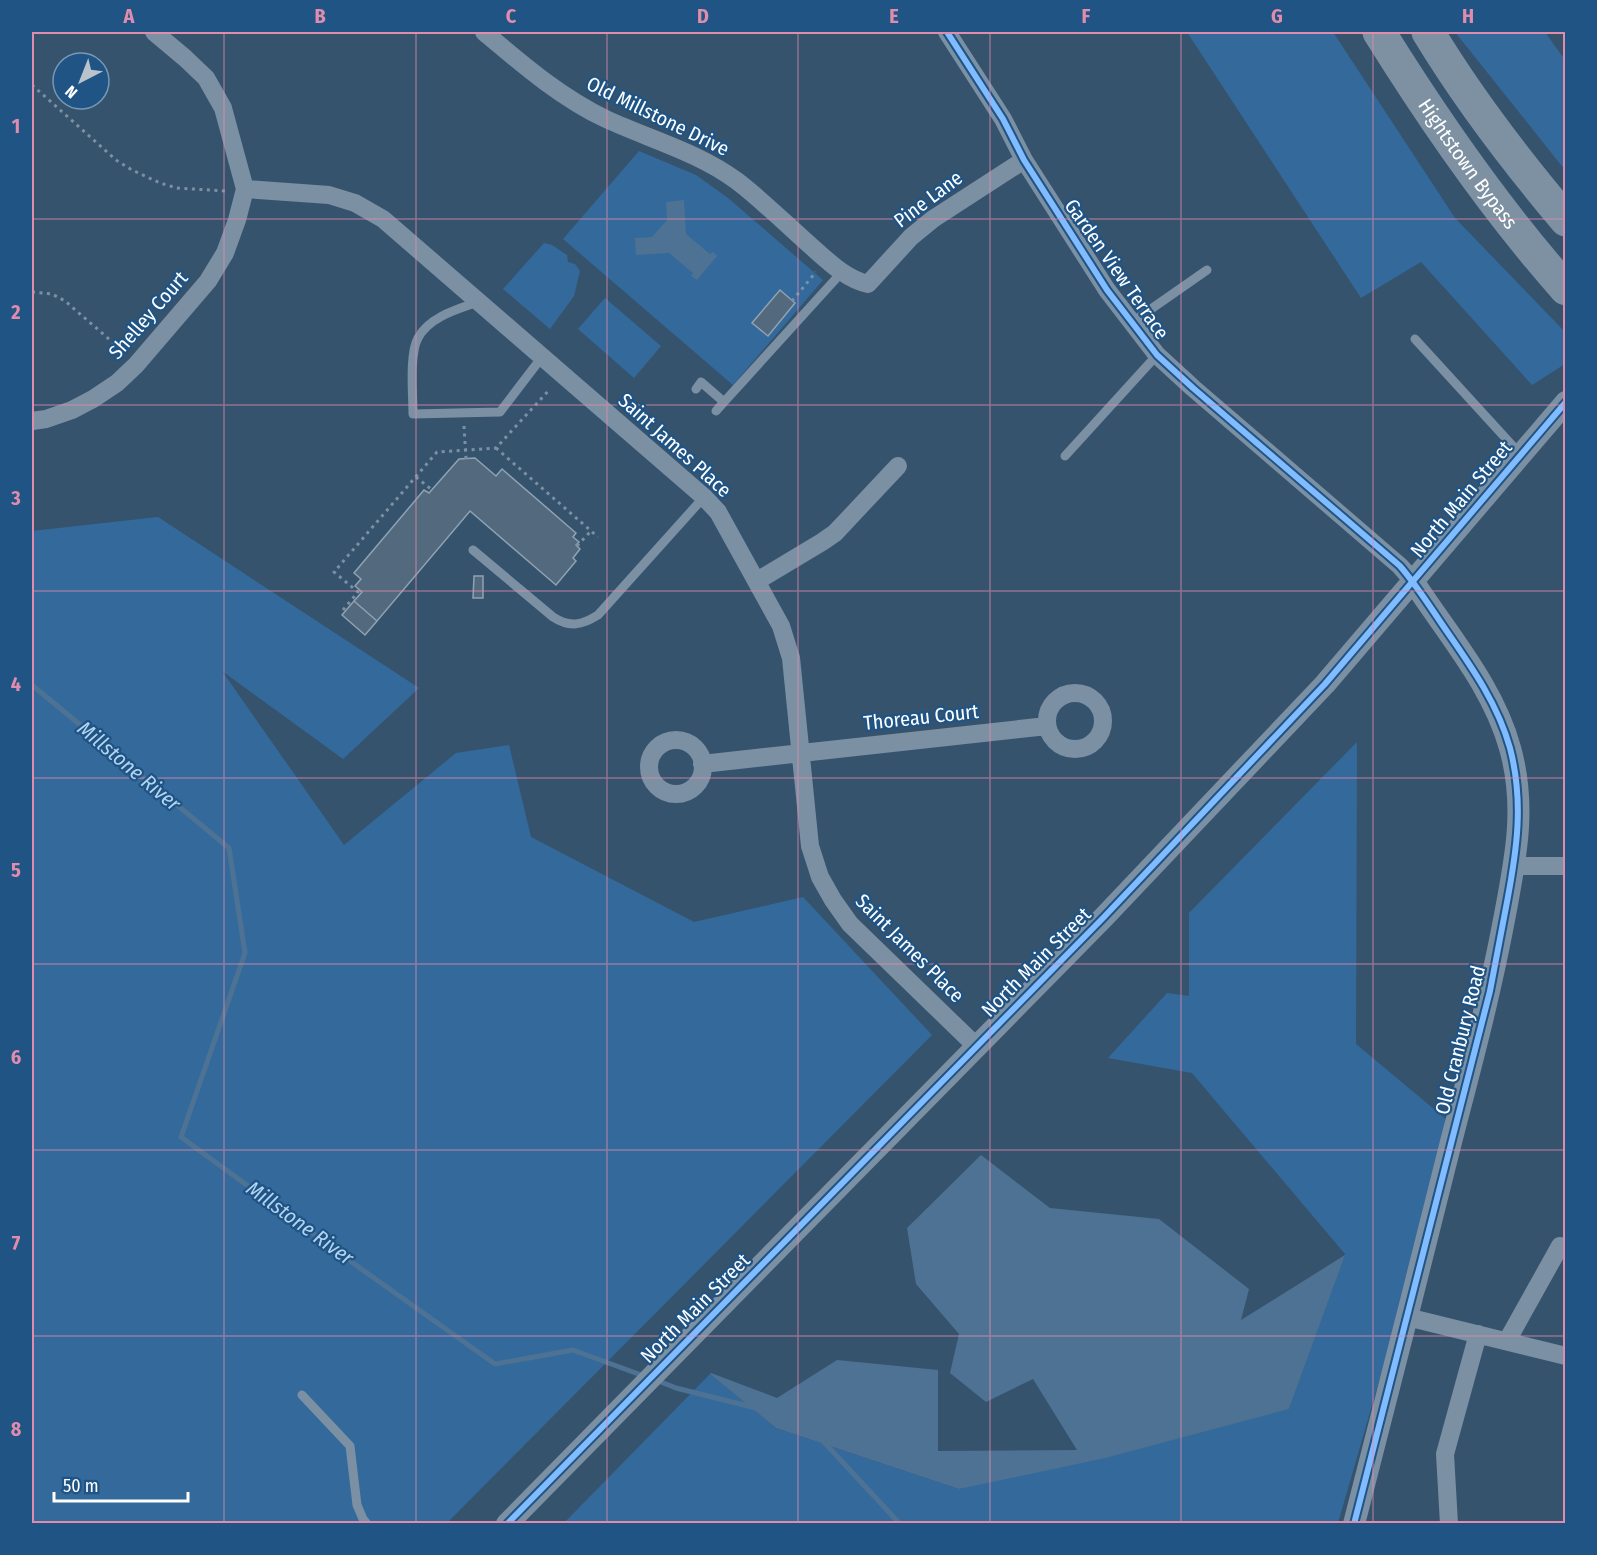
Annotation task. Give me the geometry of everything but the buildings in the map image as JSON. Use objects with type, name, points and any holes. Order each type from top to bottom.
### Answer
[{"type":"highway","name":"Hightstown Bypass","points":[[1379,32],[1461,157],[1504,214],[1566,289]]},
{"type":"highway","name":"Hightstown Bypass","points":[[1428,32],[1527,174],[1566,220]]},
{"type":"street","points":[[154,32],[206,78],[218,98],[226,117],[245,189]]},
{"type":"street","name":"Old Millstone Drive","points":[[484,32],[546,82],[580,105],[613,122],[710,164],[737,181],[842,272],[857,281],[868,284]]},
{"type":"street","name":"Garden View Terrace","points":[[947,32],[1003,119],[1024,160],[1107,290],[1157,355],[1400,566],[1413,581]]},
{"type":"street","name":"Pine Lane","points":[[868,284],[911,237],[933,219],[1024,160]]},
{"type":"street","name":"Saint James Place","points":[[245,189],[329,195],[355,203],[383,219],[704,497],[718,512],[781,626],[791,658],[810,846],[820,877],[850,924],[976,1046]]},
{"type":"street","name":"Shelley Court","points":[[32,421],[72,410],[93,399],[117,383],[136,365],[191,302],[216,268],[225,253],[245,189]]},
{"type":"street","name":"North Main Street","points":[[507,1524],[1104,917],[1325,684],[1566,402]]},
{"type":"street","points":[[757,581],[835,533],[898,466]]},
{"type":"street","name":"Old Cranbury Road","points":[[1354,1524],[1490,991],[1518,841],[1516,779],[1510,748],[1496,710],[1480,679],[1413,581]]},
{"type":"street","name":"Thoreau Court","points":[[702,764],[1047,726]]},
{"type":"street","points":[[1514,866],[1566,866]]},
{"type":"street","points":[[1507,1341],[1560,1246]]},
{"type":"street","points":[[1407,1317],[1566,1356]]},
{"type":"street","points":[[1449,1524],[1445,1455],[1478,1334]]},
{"type":"lane","points":[[1131,323],[1207,270]]},
{"type":"lane","points":[[716,411],[842,272]]},
{"type":"lane","points":[[478,302],[450,312],[430,325],[419,337],[414,350],[413,414],[500,412],[542,357]]},
{"type":"lane","points":[[1415,339],[1521,455]]},
{"type":"lane","points":[[1065,456],[1157,355]]},
{"type":"lane","points":[[696,388],[701,382],[724,402]]},
{"type":"lane","points":[[473,550],[553,617],[561,622],[581,623],[598,615],[704,497]]},
{"type":"lane","points":[[302,1395],[350,1446],[357,1505],[367,1524]]},
{"type":"path","points":[[32,85],[116,160],[132,170],[177,188],[225,191]]},
{"type":"path","points":[[792,301],[816,272]]},
{"type":"path","points":[[32,292],[52,294],[65,301],[125,353]]},
{"type":"path","points":[[343,610],[358,592],[334,572],[437,452],[496,448],[550,389]]},
{"type":"path","points":[[462,413],[466,459]]},
{"type":"path","points":[[496,448],[598,537]]},
{"type":"path","points":[[416,477],[432,490]]},
{"type":"path","points":[[577,546],[591,531]]},
{"type":"shaded area","points":[[1187,32],[1333,32],[1455,218],[1565,332],[1565,364],[1532,385],[1421,262],[1361,298]]},
{"type":"shaded area","points":[[1455,32],[1545,32],[1565,60],[1565,170]]},
{"type":"shaded area","points":[[639,151],[696,175],[728,198],[823,280],[733,385],[563,239]]},
{"type":"shaded area","points":[[684,200],[686,234],[710,254],[713,252],[717,256],[697,280],[691,276],[693,273],[669,253],[636,255],[635,238],[652,237],[667,220],[666,202]]},
{"type":"shaded area","points":[[544,243],[552,245],[567,255],[568,262],[575,264],[580,271],[574,296],[550,329],[503,289]]},
{"type":"shaded area","points":[[605,298],[661,346],[634,378],[578,329]]},
{"type":"shaded area","points":[[158,517],[419,688],[343,759],[222,671],[344,845],[456,753],[509,745],[531,837],[694,922],[803,897],[932,1035],[447,1523],[32,1523],[32,531]]},
{"type":"shaded area","points":[[1357,742],[1356,1044],[1453,1125],[1338,1523],[563,1524],[710,1374],[776,1428],[959,1489],[1289,1409],[1345,1254],[1192,1073],[1108,1058],[1167,993],[1189,996],[1189,913]]},
{"type":"shaded area","points":[[981,1155],[1050,1208],[1159,1219],[1249,1289],[1241,1320],[1345,1255],[1289,1409],[1105,1458],[959,1489],[776,1428],[710,1374],[777,1398],[837,1360],[938,1370],[938,1451],[1077,1450],[1033,1379],[986,1402],[950,1373],[959,1334],[916,1284],[907,1228]]},
{"type":"waterway","name":"Millstone River","points":[[32,685],[229,848],[245,953],[181,1137],[495,1364],[573,1350],[644,1376]]},
{"type":"waterway","name":"Millstone River","points":[[656,1380],[676,1388],[756,1408]]},
{"type":"waterway","name":"Millstone River","points":[[822,1440],[900,1524]]},
{"type":"cycle path","points":[[947,32],[1003,119],[1024,160],[1107,290],[1157,355],[1400,566],[1425,599],[1492,702],[1510,748],[1517,787],[1518,825],[1511,882],[1490,991],[1354,1524]]},
{"type":"cycle path","points":[[507,1524],[1104,917],[1325,684],[1566,402]]}]
